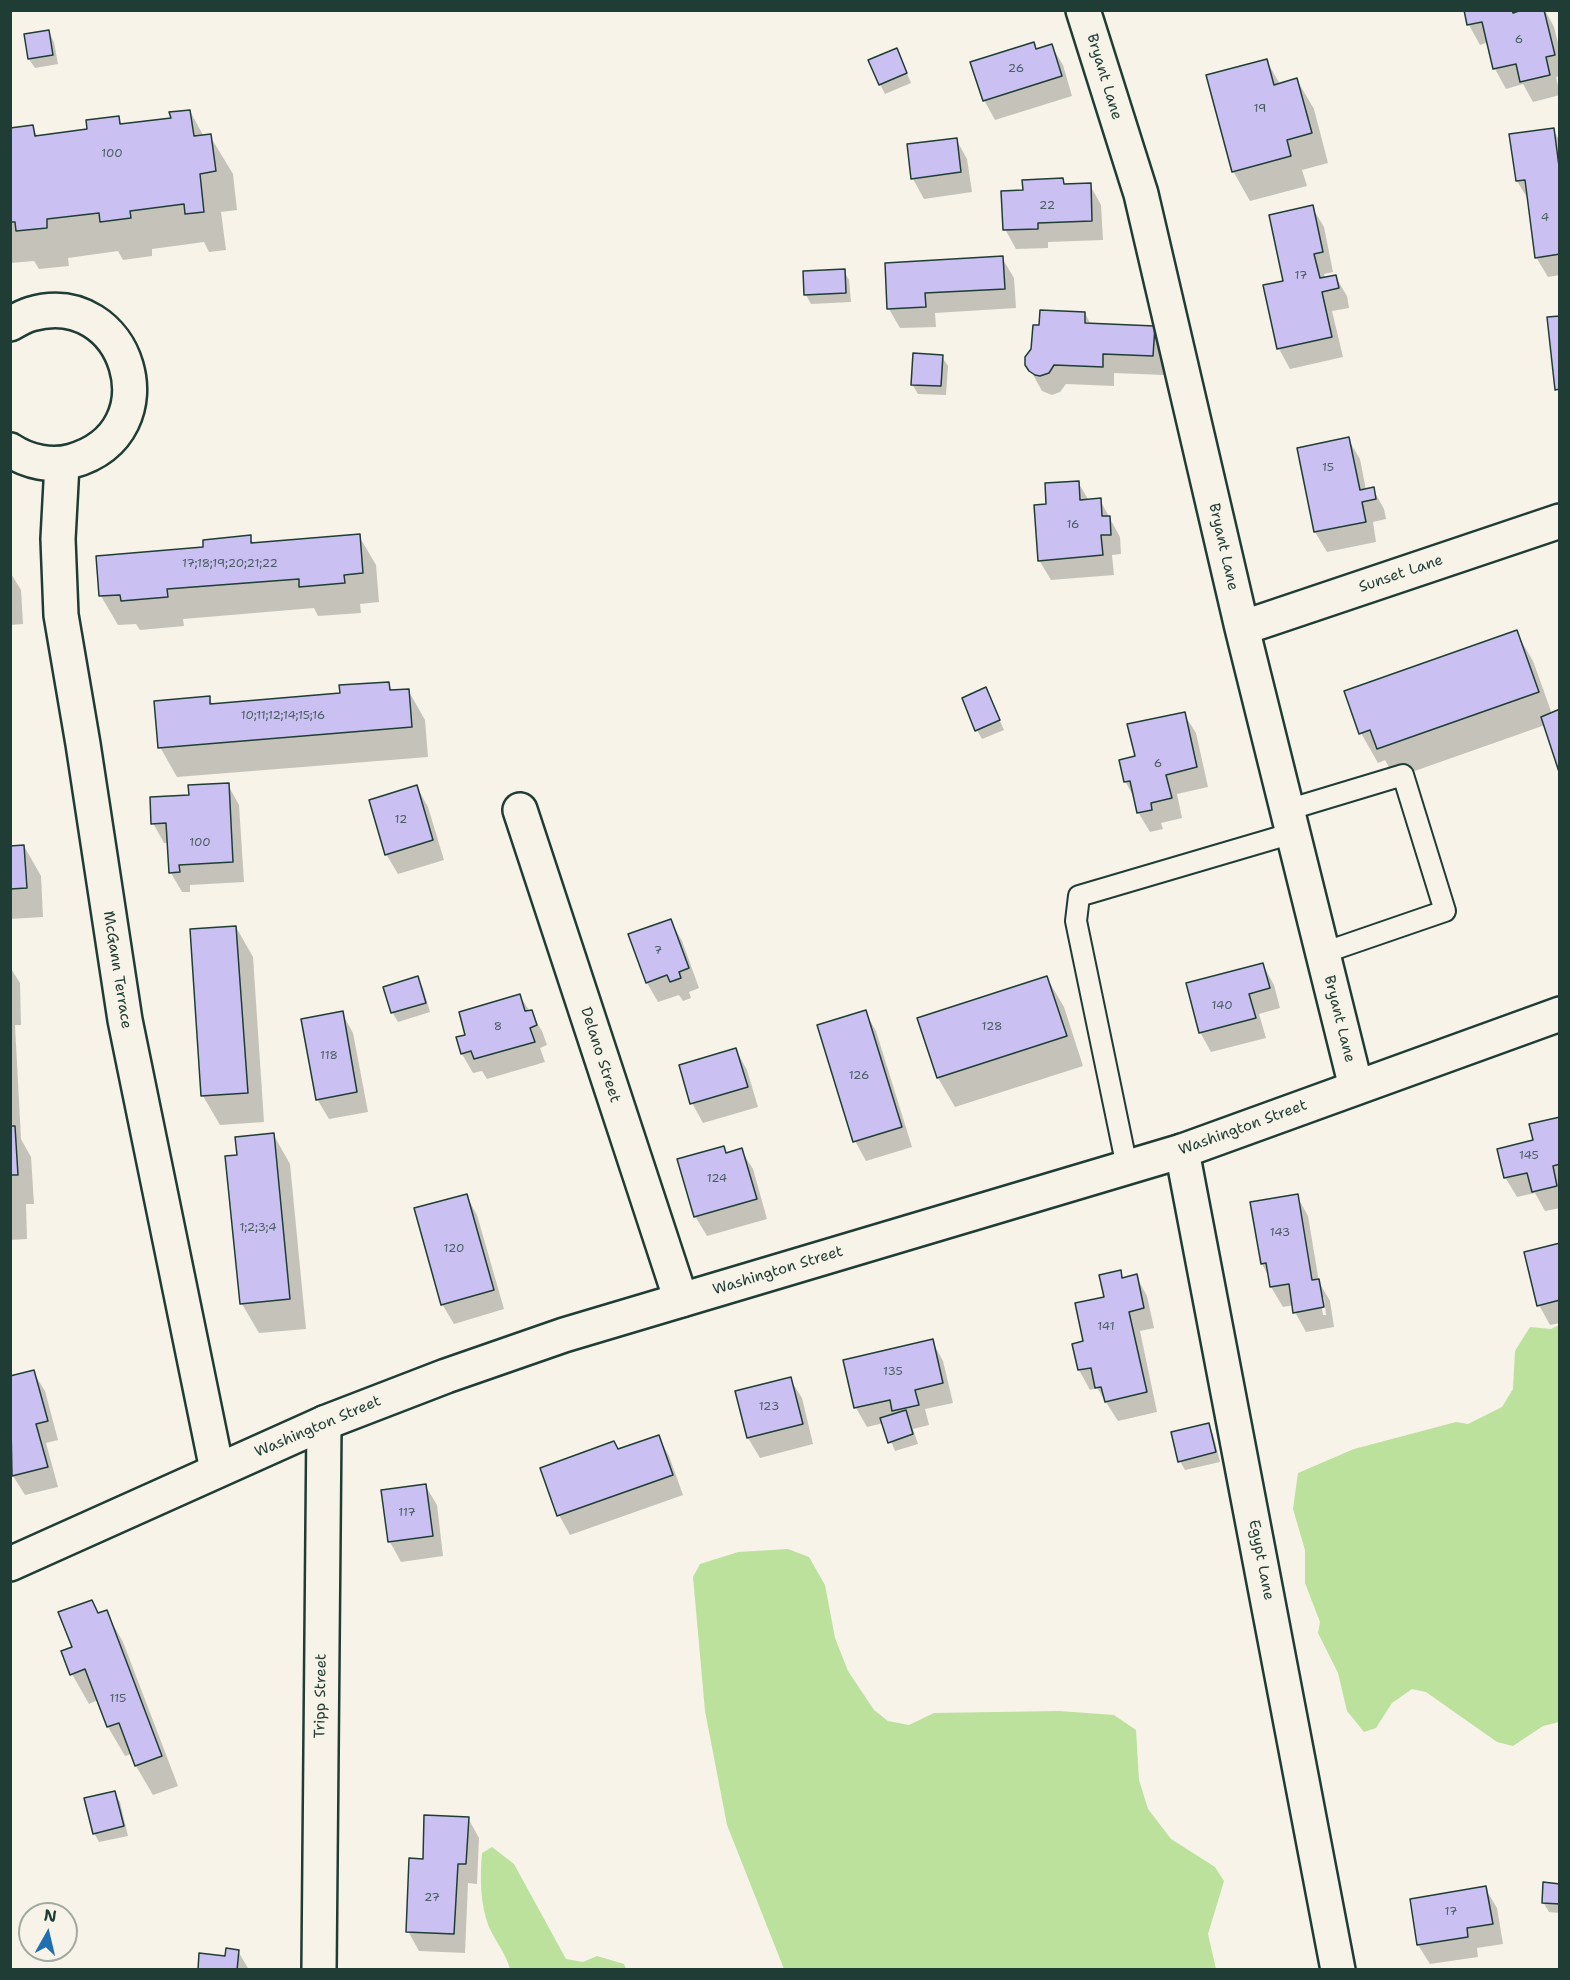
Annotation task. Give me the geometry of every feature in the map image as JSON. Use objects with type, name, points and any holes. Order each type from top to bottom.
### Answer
[{"type":"street","name":"Bryant Lane","points":[[1083,10],[1140,194],[1242,628],[1356,1086]]},
{"type":"street","points":[[10,324],[31,314],[56,310],[81,316],[103,329],[120,348],[129,372],[130,398],[122,422],[112,436],[86,457],[62,464],[37,462],[10,450]]},
{"type":"street","name":"McGann Terrace","points":[[62,464],[58,539],[61,615],[125,1020],[217,1470]]},
{"type":"street","name":"Sunset Lane","points":[[1242,628],[1560,521]]},
{"type":"street","name":"Delano Street","points":[[520,810],[681,1300]]},
{"type":"street","name":"Washington Street","points":[[10,1563],[324,1423],[457,1372],[564,1335],[1182,1151],[1356,1086],[1560,1014]]},
{"type":"street","name":"Egypt Lane","points":[[1182,1151],[1338,1970]]},
{"type":"street","name":"Tripp Street","points":[[319,1970],[324,1423]]},
{"type":"lane","points":[[1127,1167],[1076,921],[1079,896],[1290,821],[1403,775],[1445,911],[1323,953]]},
{"type":"green space","points":[[1559,1325],[1559,1722],[1543,1726],[1513,1746],[1497,1742],[1426,1692],[1412,1689],[1392,1703],[1376,1728],[1364,1732],[1347,1711],[1338,1673],[1318,1633],[1320,1622],[1305,1583],[1305,1550],[1293,1509],[1298,1473],[1354,1449],[1456,1422],[1468,1424],[1502,1407],[1513,1389],[1515,1351],[1530,1327],[1551,1329]]},
{"type":"green space","points":[[788,1549],[809,1557],[825,1585],[835,1638],[848,1671],[874,1710],[888,1721],[909,1725],[934,1713],[1059,1711],[1114,1715],[1136,1730],[1139,1780],[1148,1809],[1171,1839],[1215,1867],[1224,1881],[1208,1934],[1216,1969],[784,1969],[727,1825],[705,1711],[693,1577],[700,1564],[738,1552]]},
{"type":"green space","points":[[492,1847],[514,1864],[566,1959],[583,1962],[597,1956],[624,1964],[626,1969],[510,1969],[489,1927],[482,1900],[482,1853]]},
{"type":"building","points":[[1464,10],[1512,10],[1513,13],[1522,10],[1544,10],[1555,55],[1546,57],[1550,75],[1520,82],[1516,64],[1493,69],[1482,22],[1467,25]]},
{"type":"building","points":[[49,30],[53,55],[28,59],[24,34]]},
{"type":"building","points":[[1034,42],[1036,49],[1052,44],[1062,76],[983,101],[970,62]]},
{"type":"building","points":[[897,48],[907,73],[879,85],[868,60]]},
{"type":"building","points":[[1267,59],[1274,85],[1297,78],[1312,133],[1287,140],[1291,156],[1232,172],[1206,75]]},
{"type":"building","points":[[190,110],[194,136],[211,134],[216,171],[200,174],[204,212],[185,214],[184,204],[130,211],[131,218],[100,222],[99,213],[47,219],[47,228],[16,231],[15,222],[10,222],[10,128],[33,125],[35,136],[87,129],[86,120],[119,116],[120,124],[171,118],[169,112]]},
{"type":"building","points":[[1554,128],[1560,174],[1560,254],[1535,258],[1525,180],[1516,181],[1509,134]]},
{"type":"building","points":[[957,138],[961,172],[911,179],[907,144]]},
{"type":"building","points":[[1063,178],[1064,184],[1091,183],[1092,221],[1038,223],[1038,229],[1003,230],[1001,191],[1023,190],[1022,180]]},
{"type":"building","points":[[1313,205],[1323,252],[1314,254],[1320,278],[1336,275],[1339,288],[1322,292],[1332,337],[1277,349],[1263,285],[1283,281],[1269,215]]},
{"type":"building","points":[[1003,256],[1005,289],[925,293],[926,307],[887,309],[885,263]]},
{"type":"building","points":[[845,269],[846,293],[804,295],[803,271]]},
{"type":"building","points":[[1040,310],[1085,312],[1085,323],[1155,326],[1153,356],[1103,354],[1103,367],[1054,365],[1049,373],[1035,375],[1025,365],[1025,357],[1031,349],[1033,325],[1039,325]]},
{"type":"building","points":[[1560,316],[1560,389],[1555,390],[1547,317]]},
{"type":"building","points":[[913,353],[943,355],[941,386],[911,385]]},
{"type":"building","points":[[1349,437],[1360,490],[1374,487],[1376,499],[1362,502],[1366,522],[1314,532],[1297,448]]},
{"type":"building","points":[[1079,481],[1080,500],[1101,498],[1102,516],[1110,516],[1111,535],[1101,535],[1103,555],[1038,561],[1034,505],[1046,504],[1045,483]]},
{"type":"building","points":[[360,534],[363,573],[344,575],[345,583],[299,587],[299,579],[167,589],[168,597],[121,601],[120,595],[99,596],[96,556],[203,547],[203,540],[251,535],[251,543]]},
{"type":"building","points":[[1517,630],[1539,692],[1377,749],[1370,730],[1359,734],[1344,691]]},
{"type":"building","points":[[389,682],[390,690],[409,689],[412,727],[158,748],[154,701],[210,696],[210,704],[340,693],[339,685]]},
{"type":"building","points":[[986,687],[1000,720],[975,731],[962,698]]},
{"type":"building","points":[[1560,709],[1560,775],[1541,717]]},
{"type":"building","points":[[1185,712],[1197,767],[1166,775],[1172,798],[1151,803],[1152,810],[1137,813],[1130,781],[1124,782],[1119,760],[1135,756],[1127,724]]},
{"type":"building","points":[[229,783],[233,862],[179,865],[180,872],[169,873],[166,823],[151,824],[150,797],[189,795],[188,785]]},
{"type":"building","points":[[417,785],[433,840],[385,855],[369,800]]},
{"type":"building","points":[[24,845],[27,888],[10,889],[10,846]]},
{"type":"building","points":[[671,919],[689,968],[679,972],[681,978],[670,982],[667,975],[646,983],[628,934]]},
{"type":"building","points":[[236,926],[248,1093],[201,1096],[190,929]]},
{"type":"building","points":[[1263,963],[1270,988],[1249,994],[1256,1018],[1199,1033],[1186,983]]},
{"type":"building","points":[[418,976],[426,1003],[391,1013],[383,987]]},
{"type":"building","points":[[1047,976],[1067,1036],[937,1078],[917,1018]]},
{"type":"building","points":[[520,994],[525,1011],[532,1010],[537,1025],[530,1028],[535,1042],[474,1059],[471,1051],[461,1054],[456,1037],[465,1035],[459,1012]]},
{"type":"building","points":[[866,1010],[902,1127],[853,1142],[817,1025]]},
{"type":"building","points":[[343,1011],[357,1092],[316,1100],[301,1019]]},
{"type":"building","points":[[736,1048],[748,1087],[690,1104],[679,1065]]},
{"type":"building","points":[[1560,1117],[1560,1164],[1553,1166],[1557,1186],[1532,1192],[1527,1173],[1504,1178],[1497,1149],[1533,1140],[1529,1124]]},
{"type":"building","points":[[10,1126],[15,1126],[18,1175],[10,1175]]},
{"type":"building","points":[[274,1133],[290,1299],[240,1304],[225,1156],[237,1155],[235,1137]]},
{"type":"building","points":[[724,1146],[726,1153],[742,1148],[757,1199],[694,1217],[677,1159]]},
{"type":"building","points":[[467,1194],[494,1290],[441,1305],[414,1208]]},
{"type":"building","points":[[1298,1194],[1312,1280],[1319,1279],[1324,1307],[1293,1313],[1289,1284],[1270,1287],[1266,1263],[1261,1264],[1250,1202]]},
{"type":"building","points":[[1560,1243],[1560,1300],[1537,1306],[1524,1252]]},
{"type":"building","points":[[1121,1270],[1122,1278],[1137,1274],[1144,1308],[1129,1312],[1147,1392],[1105,1402],[1101,1387],[1095,1388],[1091,1368],[1078,1370],[1072,1344],[1083,1341],[1075,1303],[1104,1297],[1099,1275]]},
{"type":"building","points":[[933,1339],[943,1383],[915,1390],[919,1405],[892,1411],[890,1400],[854,1408],[843,1360]]},
{"type":"building","points":[[34,1370],[48,1421],[36,1424],[48,1467],[12,1476],[10,1376]]},
{"type":"building","points":[[791,1377],[803,1424],[747,1438],[735,1391]]},
{"type":"building","points":[[906,1410],[913,1434],[888,1443],[880,1418]]},
{"type":"building","points":[[1209,1423],[1216,1452],[1178,1462],[1171,1432]]},
{"type":"building","points":[[659,1435],[673,1475],[557,1516],[540,1468],[614,1441],[618,1449]]},
{"type":"building","points":[[426,1484],[433,1536],[388,1542],[381,1490]]},
{"type":"building","points":[[92,1600],[98,1613],[107,1610],[162,1756],[135,1766],[119,1723],[107,1727],[85,1669],[70,1675],[61,1651],[72,1647],[58,1612]]},
{"type":"building","points":[[115,1791],[124,1826],[93,1834],[84,1798]]},
{"type":"building","points":[[424,1815],[469,1817],[466,1864],[458,1864],[454,1934],[406,1932],[409,1858],[423,1859]]},
{"type":"building","points":[[1543,1882],[1560,1884],[1560,1904],[1542,1903]]},
{"type":"building","points":[[1486,1886],[1493,1924],[1467,1928],[1468,1937],[1417,1945],[1410,1899]]},
{"type":"building","points":[[226,1948],[239,1950],[237,1970],[198,1970],[199,1953],[225,1956]]}]
